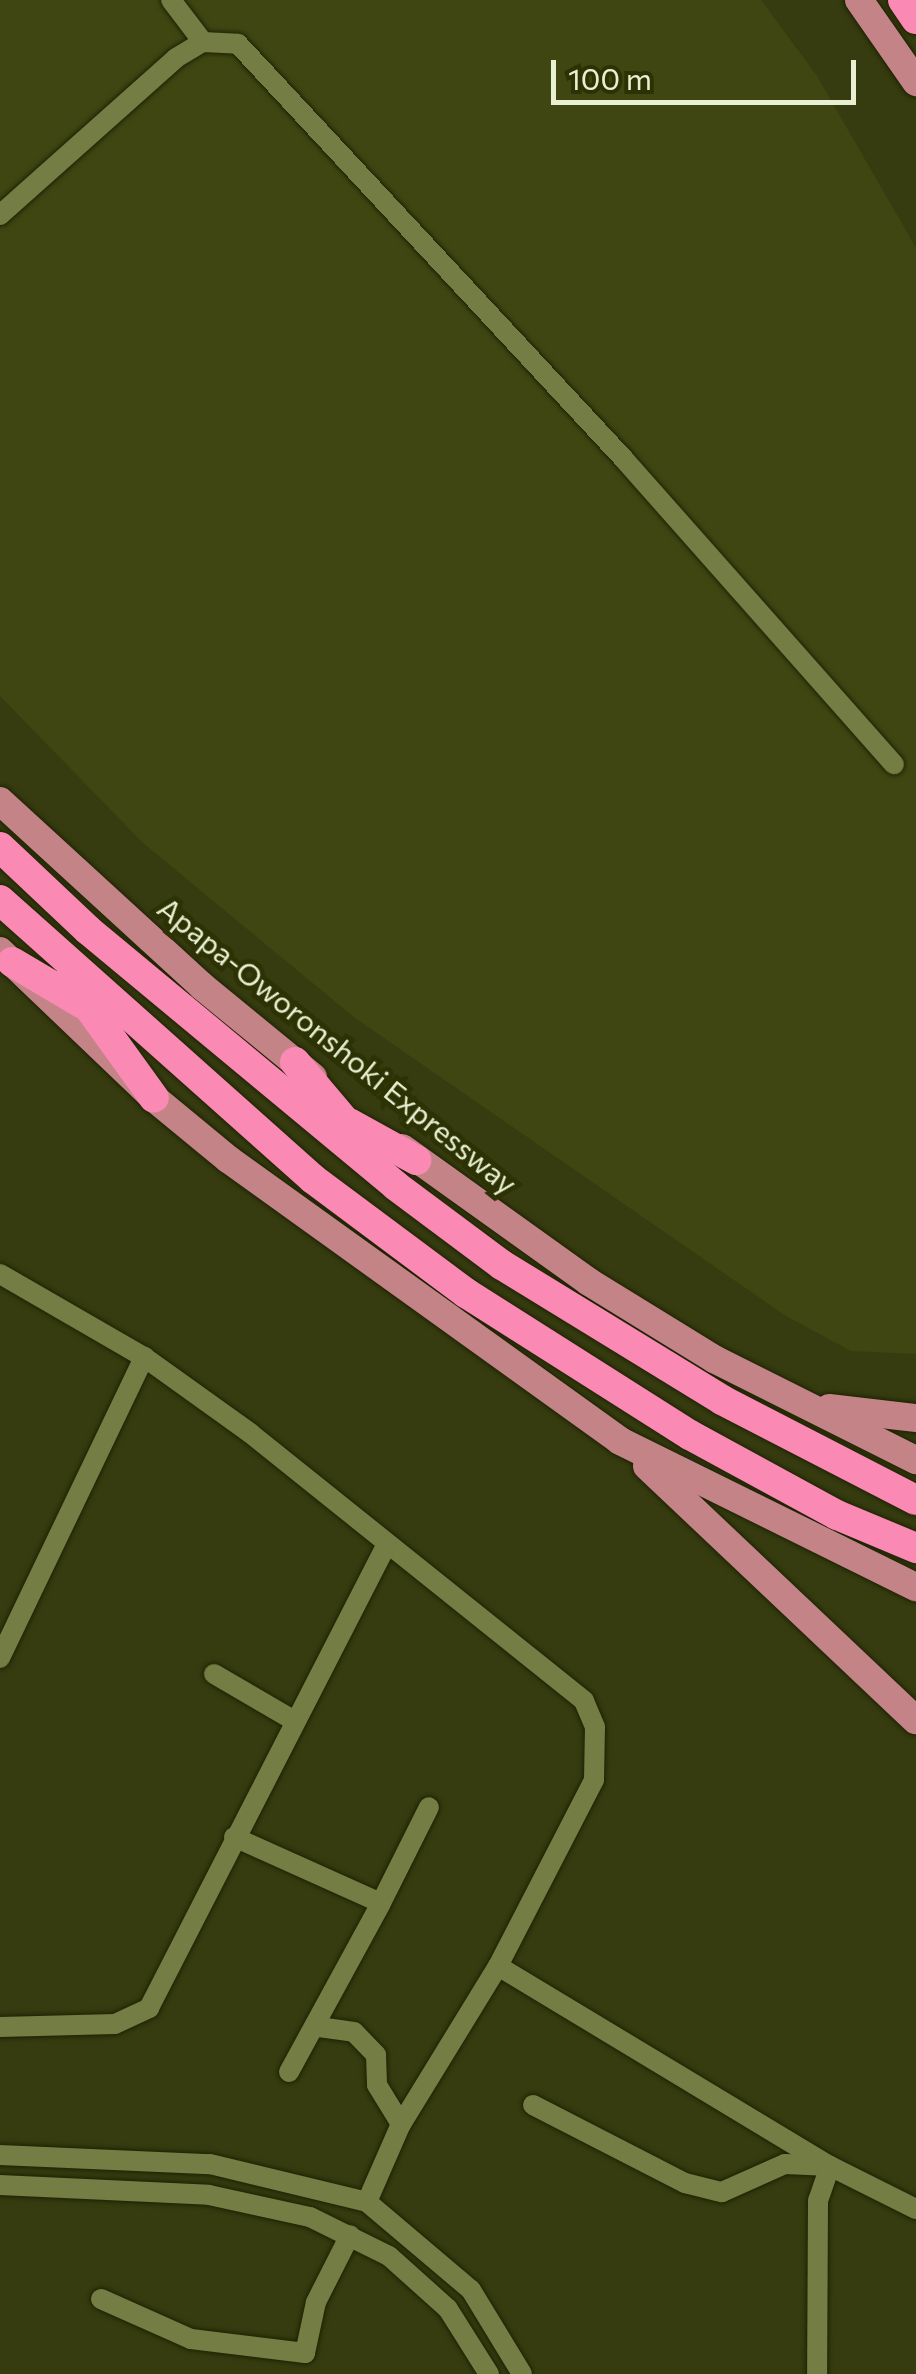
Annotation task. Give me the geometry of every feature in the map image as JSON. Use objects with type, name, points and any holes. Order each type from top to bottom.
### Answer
[{"type":"highway","points":[[903,0],[916,19]]},
{"type":"highway","points":[[0,847],[88,930],[396,1186],[609,1333],[837,1464],[916,1500]]},
{"type":"highway","points":[[0,900],[313,1180],[466,1293],[690,1435],[837,1515],[916,1548]]},
{"type":"highway","points":[[39,936],[154,1098]]},
{"type":"highway","points":[[6,957],[183,1063]]},
{"type":"highway","points":[[295,1062],[396,1186]]},
{"type":"highway","points":[[280,1090],[416,1160]]},
{"type":"main road","points":[[858,0],[916,82]]},
{"type":"main road","name":"Apapa-Oworonshoki Expressway","points":[[0,801],[295,1062],[416,1160],[589,1282],[783,1398],[916,1460]]},
{"type":"main road","points":[[6,957],[154,1098],[312,1222],[620,1441],[916,1720]]},
{"type":"main road","points":[[783,1398],[916,1418]]},
{"type":"main road","points":[[620,1441],[916,1587]]},
{"type":"street","points":[[172,0],[203,42]]},
{"type":"street","points":[[0,215],[176,58],[203,42],[238,44],[622,458],[894,764]]},
{"type":"street","points":[[0,1274],[144,1357],[584,1702],[595,1727],[594,1780],[498,1966],[401,2124],[367,2202]]},
{"type":"street","points":[[0,1658],[144,1357]]},
{"type":"street","points":[[0,2027],[115,2024],[149,2008],[293,1720],[387,1544]]},
{"type":"street","points":[[214,1674],[293,1720]]},
{"type":"street","points":[[289,2072],[319,2027],[430,1807]]},
{"type":"street","points":[[234,1837],[380,1903]]},
{"type":"street","points":[[498,1966],[830,2166],[916,2210]]},
{"type":"street","points":[[319,2027],[354,2032],[376,2054],[377,2084],[401,2124]]},
{"type":"street","points":[[534,2104],[686,2183],[722,2192],[785,2164],[830,2166]]},
{"type":"street","points":[[0,2155],[210,2164],[367,2202],[471,2290],[522,2374]]},
{"type":"street","points":[[817,2374],[818,2200],[830,2166]]},
{"type":"street","points":[[0,2186],[208,2195],[310,2217],[389,2256],[448,2309],[489,2374]]},
{"type":"street","points":[[101,2299],[190,2339],[303,2364],[316,2302],[350,2234]]},
{"type":"shaded area","points":[[0,0],[761,0],[817,76],[916,248],[916,1354],[851,1351],[786,1316],[355,1018],[143,843],[0,696]]}]
